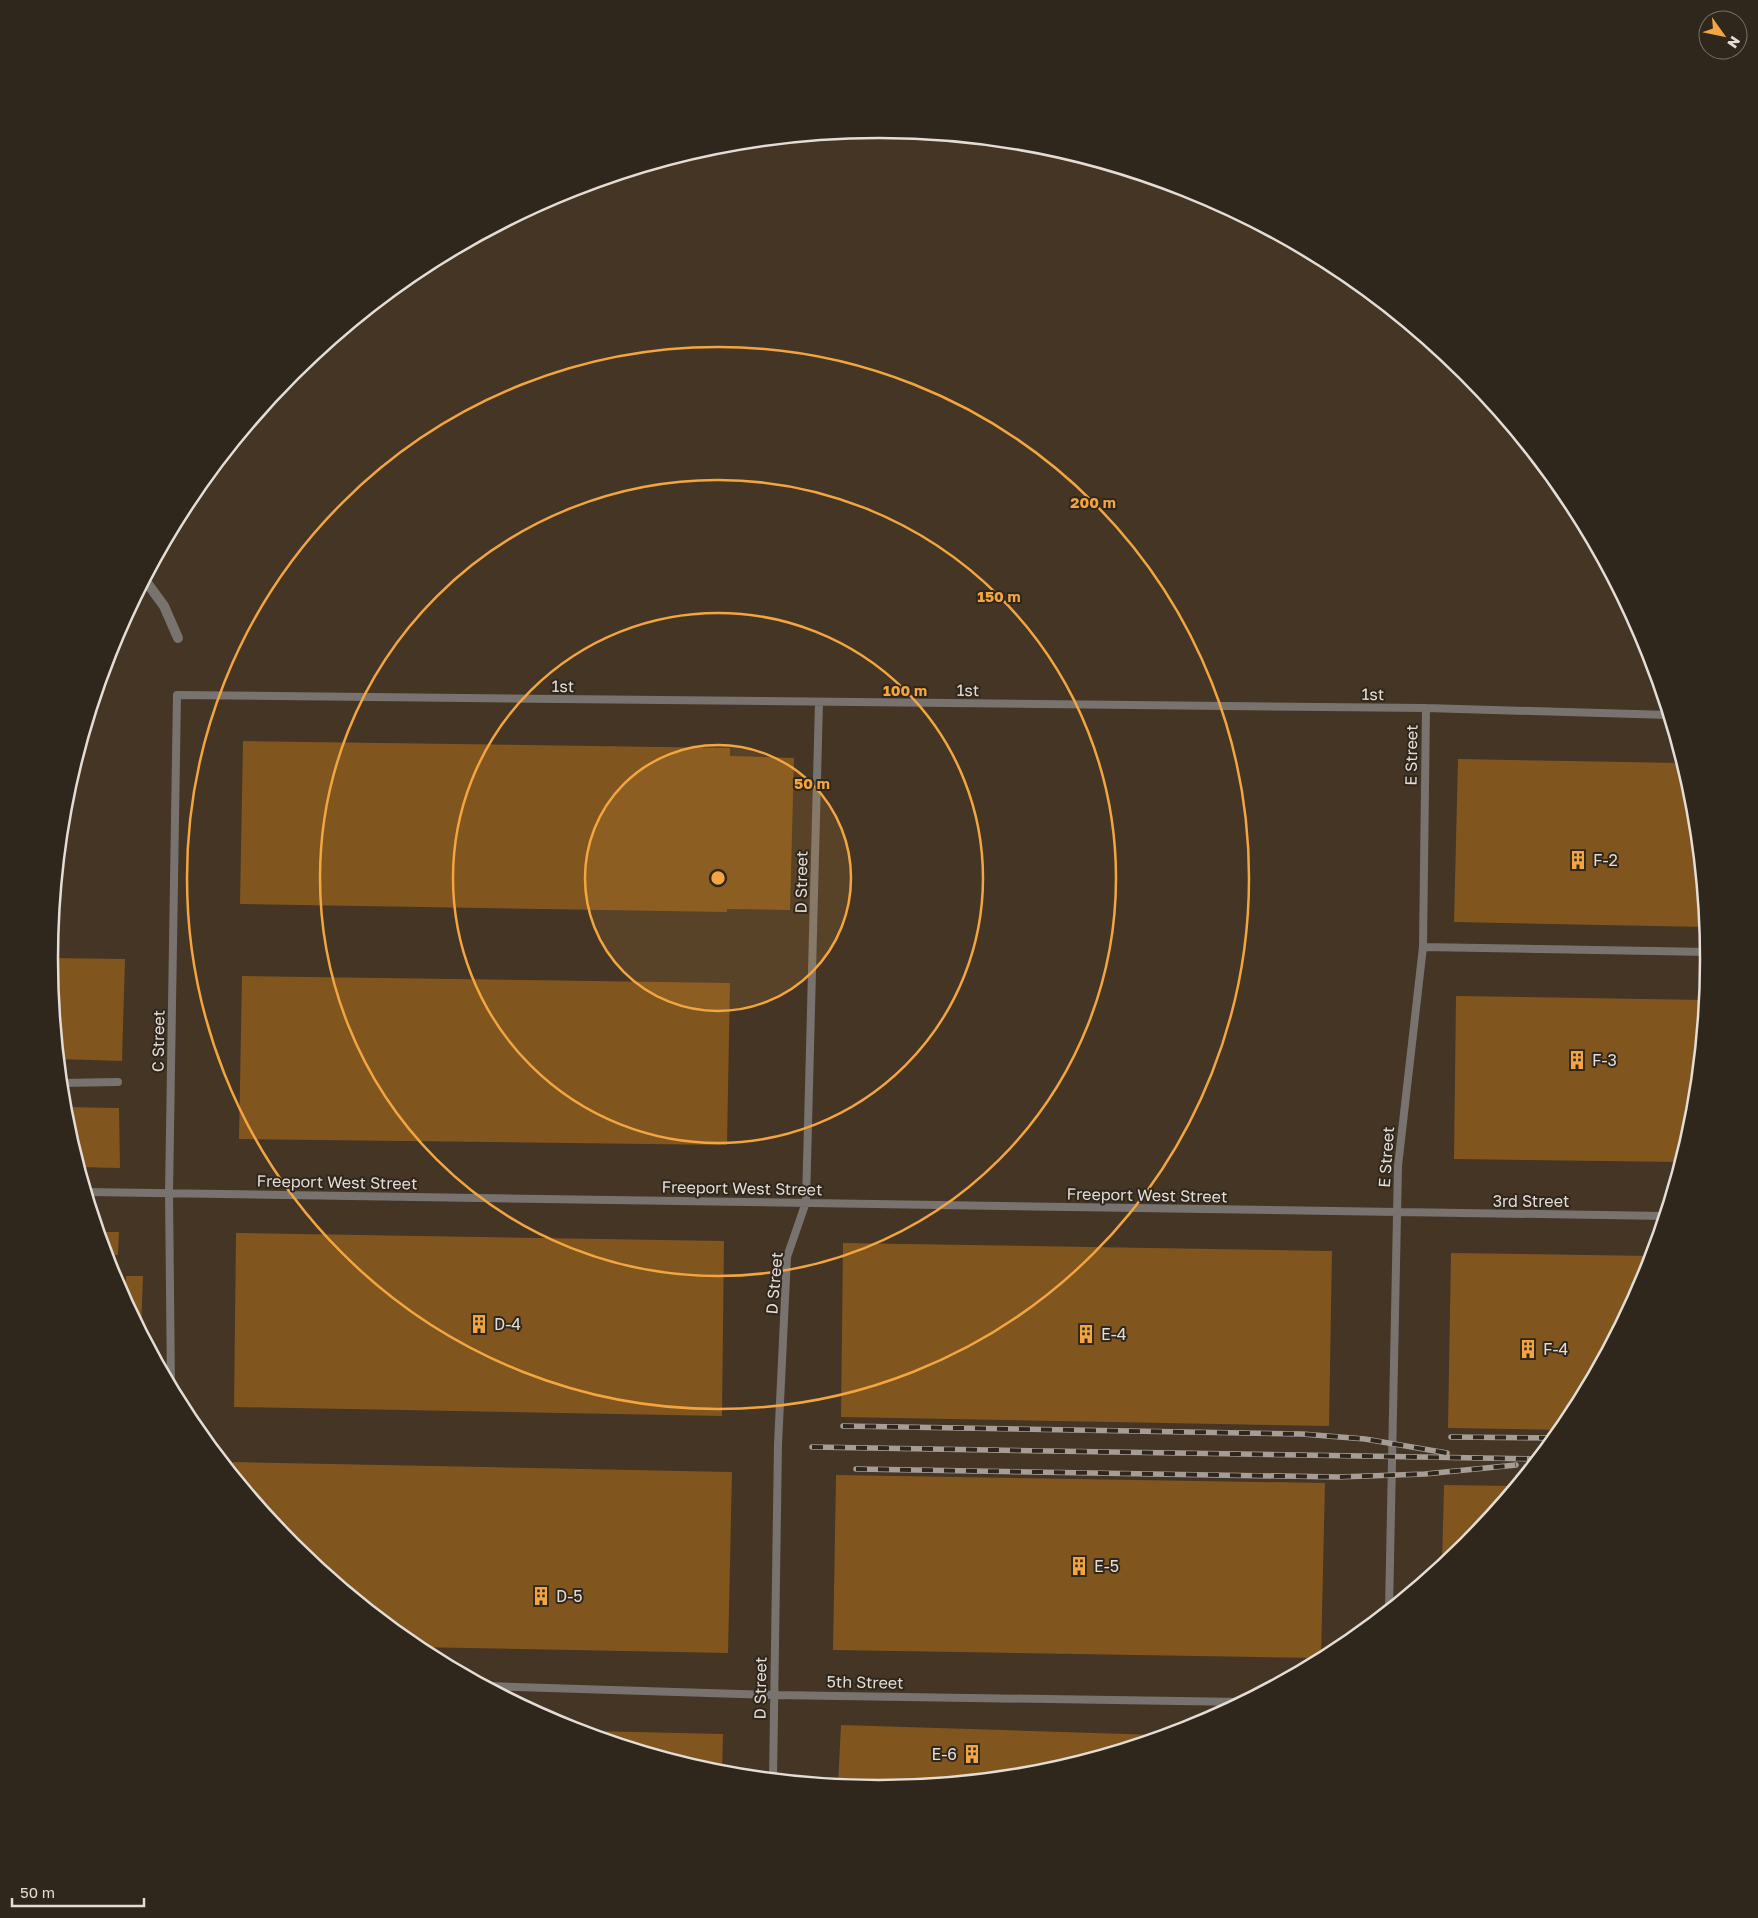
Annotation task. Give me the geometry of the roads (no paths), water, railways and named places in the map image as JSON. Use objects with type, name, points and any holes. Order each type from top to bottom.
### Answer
[{"type":"street","points":[[148,585],[164,606],[178,638]]},
{"type":"lane","name":"1st","points":[[177,695],[1426,708],[1663,715]]},
{"type":"lane","name":"C Street","points":[[171,1375],[169,1193],[177,695]]},
{"type":"lane","name":"D Street","points":[[773,1773],[778,1444],[786,1258],[806,1202],[819,702]]},
{"type":"lane","name":"E Street","points":[[1389,1603],[1398,1166],[1423,947],[1426,708]]},
{"type":"lane","points":[[1423,947],[1700,952]]},
{"type":"lane","points":[[68,1083],[118,1082]]},
{"type":"lane","name":"Freeport West Street","points":[[91,1192],[806,1202],[1397,1214]]},
{"type":"lane","name":"3rd Street","points":[[1397,1214],[1659,1216]]},
{"type":"lane","name":"5th Street","points":[[498,1686],[774,1695],[1229,1702]]},
{"type":"railway","points":[[843,1426],[1302,1434],[1365,1439],[1447,1453]]},
{"type":"railway","points":[[1451,1437],[1546,1438]]},
{"type":"railway","points":[[812,1447],[1531,1459]]},
{"type":"railway","points":[[856,1469],[1338,1477],[1425,1474],[1516,1465]]},
{"type":"place","name":"F-2","points":[[1578,860]]},
{"type":"place","name":"F-3","points":[[1577,1060]]},
{"type":"place","name":"D-4","points":[[479,1324]]},
{"type":"place","name":"E-4","points":[[1086,1334]]},
{"type":"place","name":"F-4","points":[[1528,1349]]},
{"type":"place","name":"E-5","points":[[1079,1566]]},
{"type":"place","name":"D-5","points":[[541,1596]]},
{"type":"place","name":"E-6","points":[[972,1754]]}]
